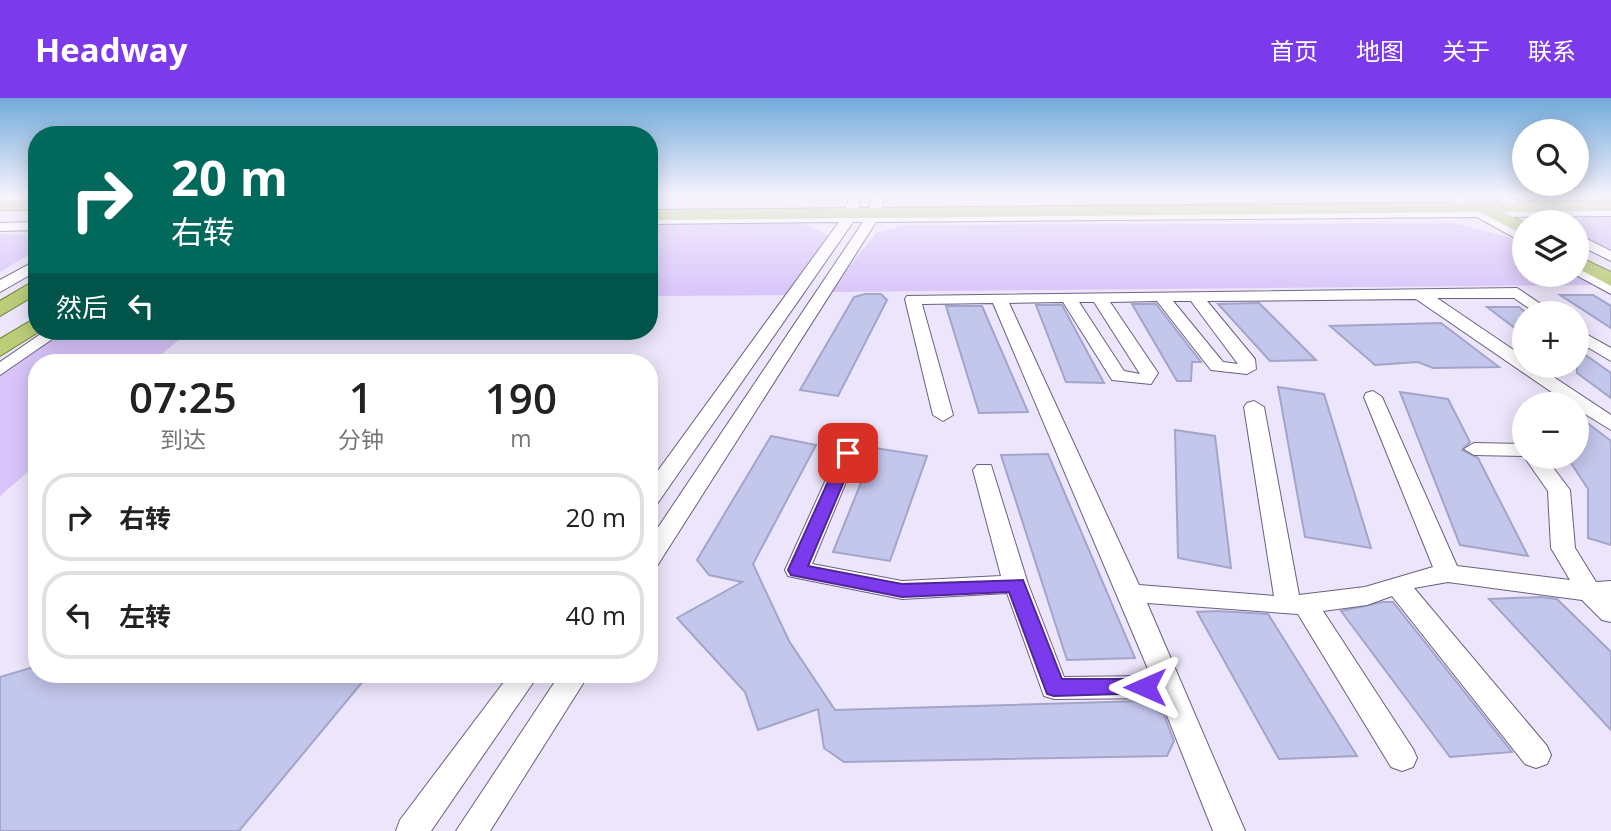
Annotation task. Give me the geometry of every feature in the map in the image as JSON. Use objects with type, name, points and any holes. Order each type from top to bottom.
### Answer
[{"type":"main road","points":[[1589,255],[1611,267]]},
{"type":"main road","points":[[1589,268],[1611,280]]},
{"type":"main road","points":[[0,310],[28,291]]},
{"type":"main road","points":[[0,349],[28,329]]},
{"type":"street","points":[[658,486],[837,229]]},
{"type":"street","points":[[658,545],[860,229]]},
{"type":"street","points":[[1589,245],[1611,257]]},
{"type":"street","points":[[0,286],[28,269]]},
{"type":"street","points":[[1589,276],[1611,289]]},
{"type":"street","points":[[943,415],[913,299],[1517,293],[1529,301]]},
{"type":"street","points":[[1420,294],[1611,424]]},
{"type":"street","points":[[1161,296],[1217,366],[1247,369],[1246,359],[1195,296]]},
{"type":"street","points":[[1068,297],[1118,376],[1144,380],[1149,373],[1099,297]]},
{"type":"street","points":[[999,298],[1130,593],[1229,831]]},
{"type":"street","points":[[0,370],[43,340]]},
{"type":"street","points":[[1589,342],[1611,356]]},
{"type":"street","points":[[1373,397],[1448,573]]},
{"type":"street","points":[[1254,407],[1296,605],[1402,758]]},
{"type":"street","points":[[1474,449],[1512,450]]},
{"type":"street","points":[[848,453],[797,570],[902,590],[1016,584]]},
{"type":"street","points":[[1543,469],[1559,490],[1563,548],[1600,591],[1611,613]]},
{"type":"street","points":[[984,470],[1016,584],[1054,688],[1167,687]]},
{"type":"street","points":[[1130,593],[1296,605],[1367,596],[1414,579],[1448,573],[1600,591]]},
{"type":"street","points":[[1397,585],[1536,755]]},
{"type":"street","points":[[412,831],[519,683]]},
{"type":"street","points":[[472,831],[569,683]]},
{"type":"shaded area","points":[[658,229],[816,229],[829,236],[787,295],[658,296]]},
{"type":"shaded area","points":[[890,229],[1478,229],[1512,239],[1512,286],[829,292],[876,233]]},
{"type":"shaded area","points":[[1589,229],[1611,229],[1611,250],[1589,239]]},
{"type":"shaded area","points":[[0,234],[28,235],[28,255],[0,272]]},
{"type":"shaded area","points":[[48,340],[179,340],[162,354],[29,354]]},
{"type":"shaded area","points":[[28,354],[28,472],[0,496],[0,375]]},
{"type":"building","points":[[881,294],[887,300],[838,396],[800,390],[854,297]]},
{"type":"building","points":[[1560,295],[1593,295],[1611,306],[1611,328],[1589,314],[1589,301],[1569,301]]},
{"type":"building","points":[[1259,303],[1316,360],[1270,361],[1218,304]]},
{"type":"building","points":[[1132,304],[1156,304],[1201,362],[1192,362],[1191,381],[1177,381]]},
{"type":"building","points":[[1036,305],[1062,305],[1104,383],[1066,382]]},
{"type":"building","points":[[946,306],[982,306],[1028,412],[979,413]]},
{"type":"building","points":[[1487,307],[1512,307],[1512,326]]},
{"type":"building","points":[[1441,323],[1499,367],[1433,368],[1418,362],[1375,365],[1330,326]]},
{"type":"building","points":[[1589,357],[1611,373],[1611,398],[1584,378],[1589,378]]},
{"type":"building","points":[[1278,387],[1324,394],[1371,548],[1305,537]]},
{"type":"building","points":[[1400,392],[1448,399],[1470,442],[1462,450],[1478,458],[1528,556],[1460,545]]},
{"type":"building","points":[[1589,424],[1611,441],[1611,545],[1588,538],[1588,489],[1575,469],[1589,469]]},
{"type":"building","points":[[1175,430],[1215,436],[1231,568],[1178,558]]},
{"type":"building","points":[[771,436],[816,445],[753,564],[789,641],[835,710],[1142,701],[1164,715],[1174,741],[1167,756],[844,762],[824,748],[818,709],[758,730],[745,692],[677,618],[742,582],[709,575],[697,560]]},
{"type":"building","points":[[875,448],[927,456],[890,561],[833,552]]},
{"type":"building","points":[[1048,454],[1135,658],[1067,660],[1001,455]]},
{"type":"building","points":[[1489,599],[1557,599],[1611,652],[1611,730]]},
{"type":"building","points":[[1393,602],[1512,752],[1450,757],[1341,611]]},
{"type":"building","points":[[1197,612],[1268,614],[1357,756],[1279,759]]},
{"type":"building","points":[[28,669],[28,683],[362,683],[239,831],[0,831],[0,677]]},
{"type":"route","points":[[848,453],[797,570],[902,590],[1016,584],[1054,688],[1145,687]]}]
